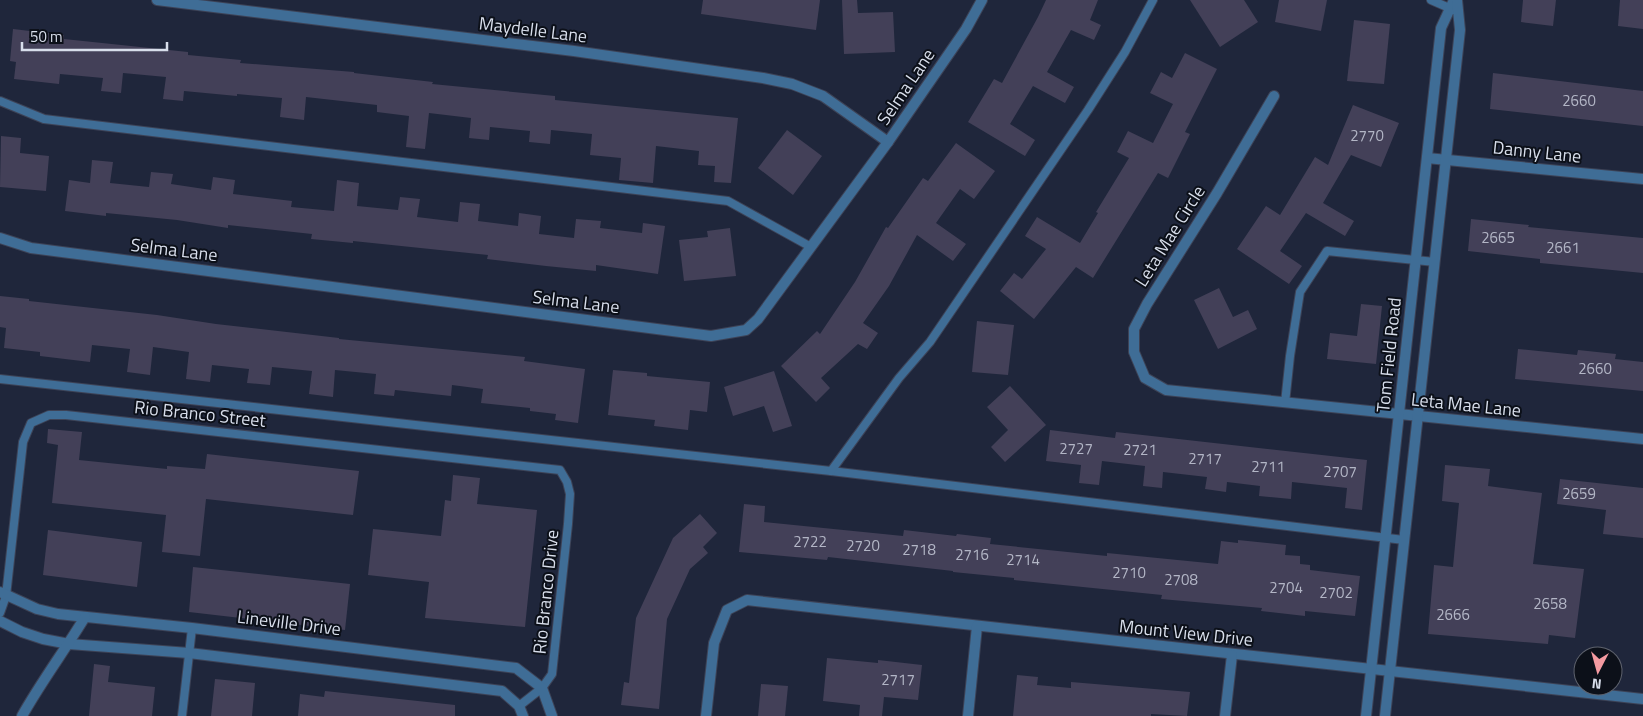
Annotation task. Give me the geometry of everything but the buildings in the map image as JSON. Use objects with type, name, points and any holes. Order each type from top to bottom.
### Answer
[{"type":"street","name":"Maydelle Lane","points":[[157,0],[574,51],[763,78],[792,84],[823,96],[888,142]]},
{"type":"street","name":"Selma Lane","points":[[0,238],[31,248],[710,336],[746,330],[758,319],[888,142],[966,29],[982,0]]},
{"type":"street","name":"Tom Field Road","points":[[1366,716],[1441,28],[1455,5]]},
{"type":"street","name":"Tom Field Road","points":[[1385,716],[1460,30],[1455,5]]},
{"type":"street","name":"Leta Mae Circle","points":[[1166,390],[1145,378],[1134,352],[1134,329],[1147,304],[1217,193],[1274,96]]},
{"type":"street","name":"Danny Lane","points":[[1427,158],[1643,179]]},
{"type":"street","name":"Leta Mae Lane","points":[[1166,390],[1643,439]]},
{"type":"street","name":"Lineville Drive","points":[[3,594],[36,609],[58,614],[192,628],[516,668],[542,688]]},
{"type":"street","name":"Mount View Drive","points":[[706,716],[714,643],[727,610],[747,600],[1643,699]]},
{"type":"street","points":[[22,716],[85,617]]},
{"type":"street","points":[[0,621],[43,640],[69,644],[189,653],[502,691],[521,711]]},
{"type":"street","points":[[968,716],[978,626]]},
{"type":"street","points":[[1225,716],[1232,655]]},
{"type":"street","points":[[542,688],[552,716]]},
{"type":"lane","points":[[831,472],[899,378],[930,342],[1088,110],[1153,0]]},
{"type":"lane","points":[[1431,0],[1455,5]]},
{"type":"lane","points":[[0,101],[44,119],[728,201],[811,247]]},
{"type":"lane","points":[[1285,402],[1300,292],[1327,251],[1435,262]]},
{"type":"lane","points":[[0,378],[831,472],[1404,540]]},
{"type":"lane","name":"Rio Branco Street","points":[[0,613],[23,442],[31,423],[48,415],[94,418],[560,470]]},
{"type":"lane","name":"Rio Branco Drive","points":[[521,711],[552,674],[570,494],[567,482],[560,470]]},
{"type":"lane","points":[[182,716],[192,628]]}]
